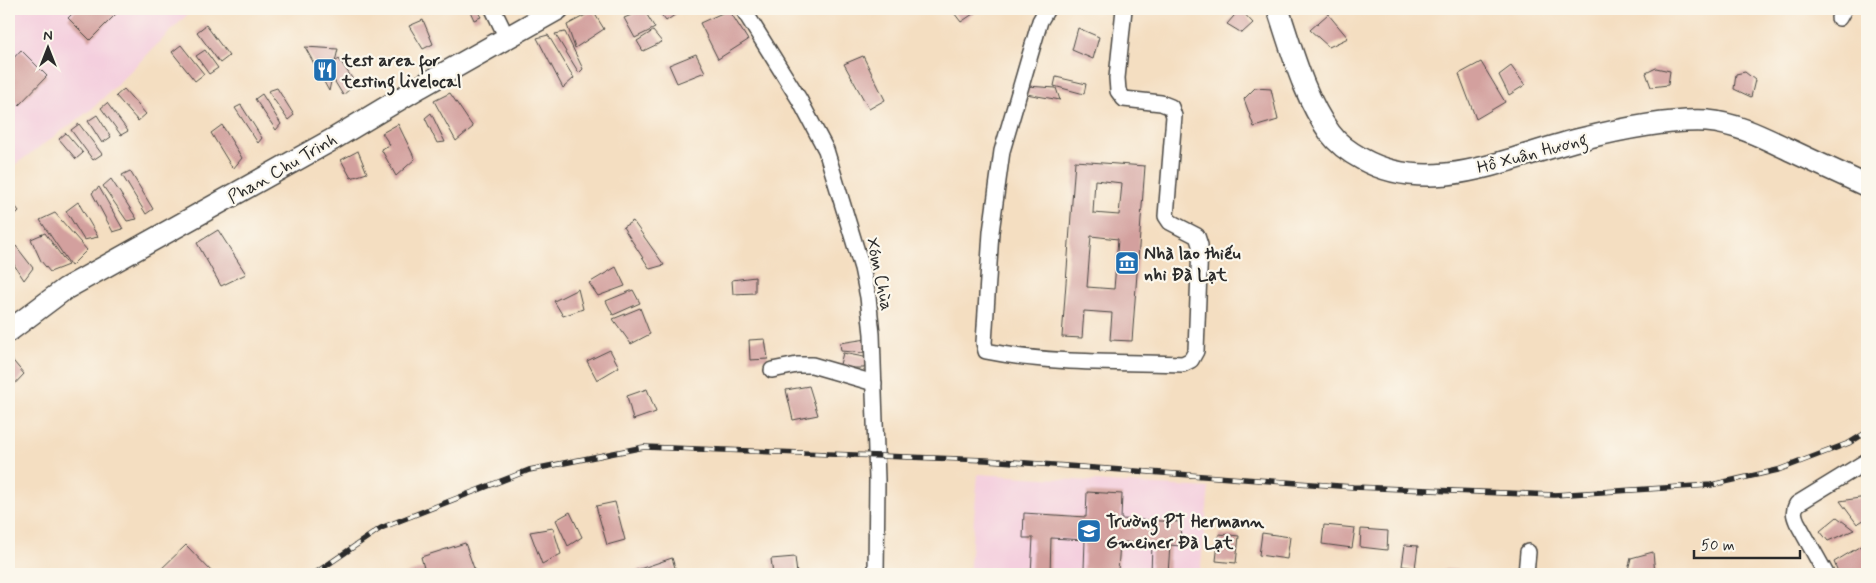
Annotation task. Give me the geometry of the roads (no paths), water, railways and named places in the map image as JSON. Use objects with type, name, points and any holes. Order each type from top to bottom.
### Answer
[{"type":"main road","name":"Phan Chu Trinh","points":[[9,331],[65,289],[330,141],[420,87],[558,9]]},
{"type":"main road","name":"Hồ Xuân Hương","points":[[1278,9],[1312,103],[1332,135],[1353,154],[1395,174],[1418,176],[1456,173],[1528,156],[1580,140],[1630,128],[1706,121],[1745,128],[1867,186]]},
{"type":"street","points":[[493,9],[507,38]]},
{"type":"street","name":"Xóm Chùa","points":[[743,9],[799,100],[826,150],[862,268],[868,297],[872,334],[878,480],[876,574]]},
{"type":"street","points":[[1047,9],[1040,21],[1002,151],[991,232],[984,342],[986,351],[1006,355],[1058,359],[1182,364],[1191,360],[1196,351],[1200,245],[1197,236],[1170,222],[1166,216],[1174,116],[1170,107],[1161,103],[1124,98],[1118,91],[1117,78],[1124,9]]},
{"type":"street","points":[[772,370],[796,365],[812,365],[874,383]]},
{"type":"street","points":[[1826,574],[1794,516],[1795,508],[1798,504],[1865,466]]},
{"type":"street","points":[[1526,574],[1528,552]]},
{"type":"railway","points":[[314,574],[381,528],[529,470],[644,447],[986,460],[1353,487],[1554,495],[1711,485],[1778,470],[1849,443],[1867,432]]},
{"type":"place","name":"test area for testing livelocal","points":[[325,70]]},
{"type":"place","name":"Nhà lao thiếu nhi Đà Lạt","points":[[1127,263]]},
{"type":"place","name":"Trường PT Hermann Gmeiner Đà Lạt","points":[[1089,531]]}]
